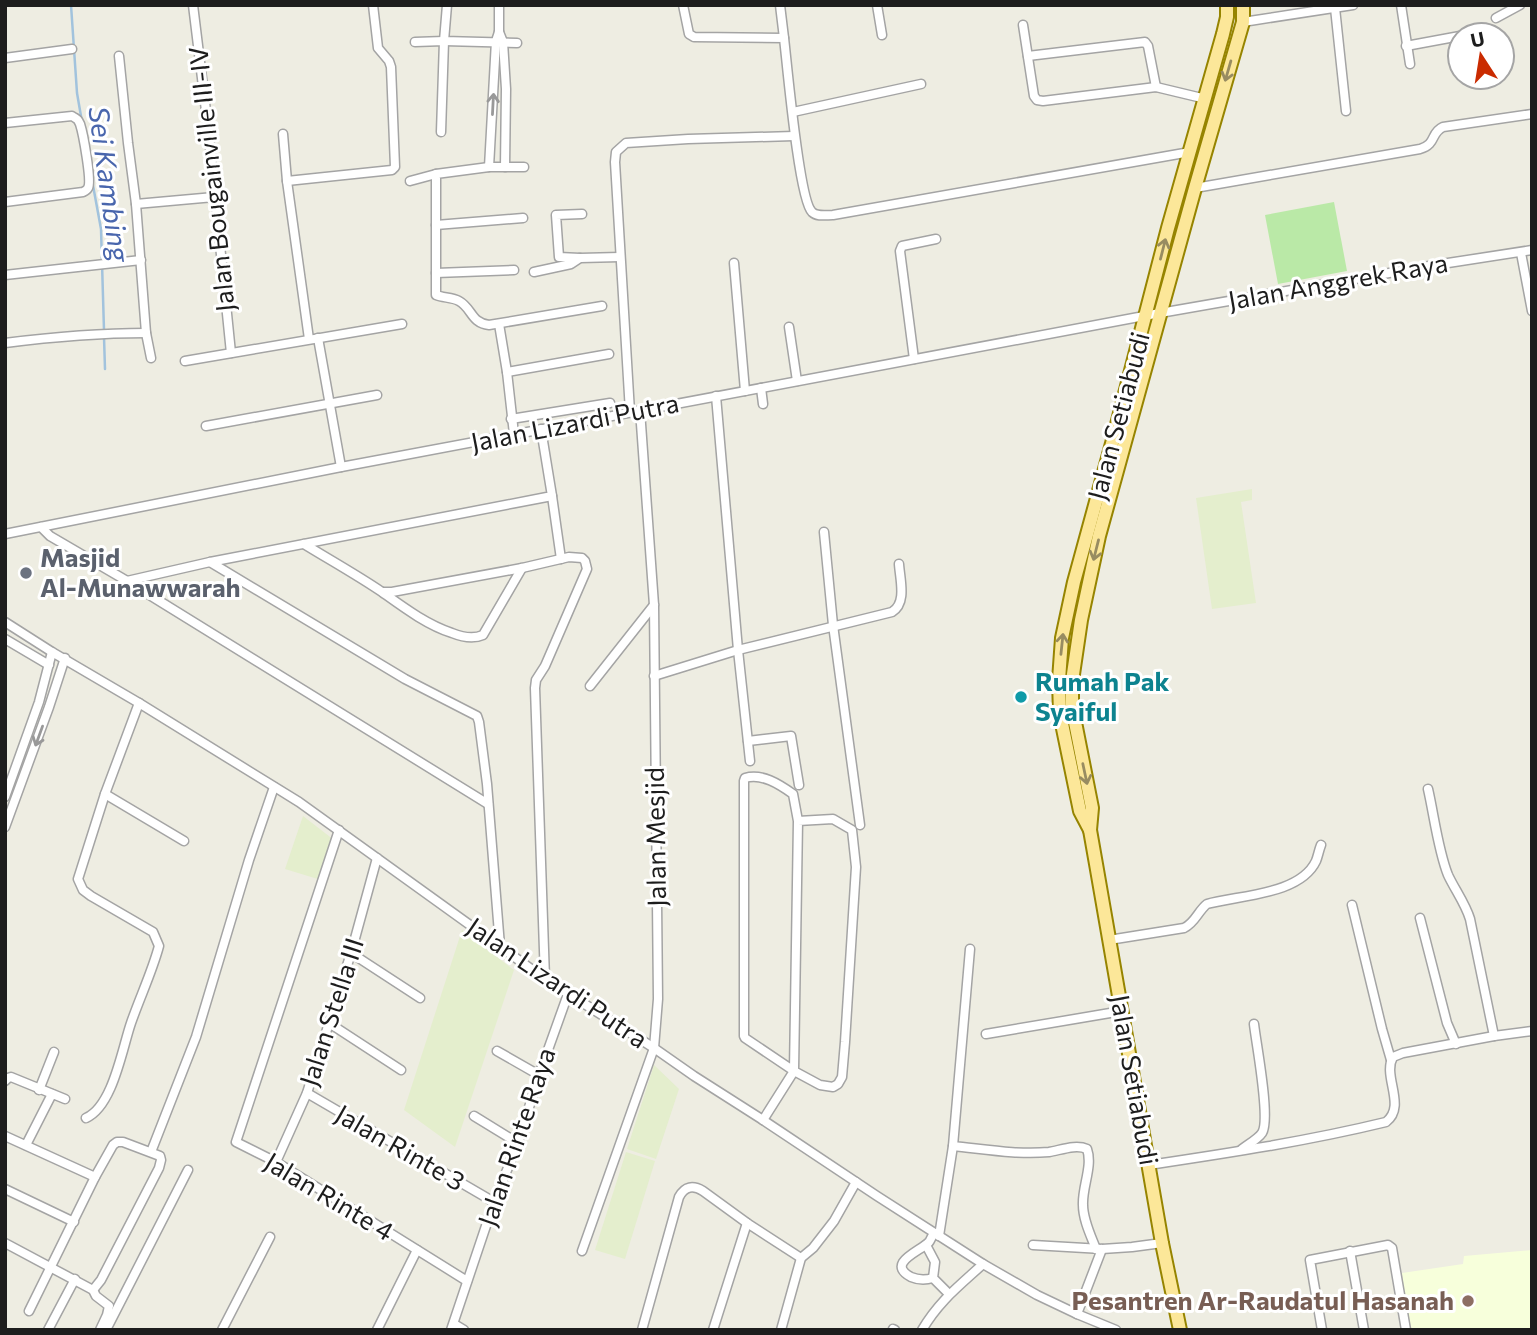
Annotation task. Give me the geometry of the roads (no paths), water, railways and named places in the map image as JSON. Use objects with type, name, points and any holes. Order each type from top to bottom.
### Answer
[{"type":"main road","name":"Jalan Setiabudi","points":[[1090,830],[1080,811],[1060,713],[1062,638],[1074,582],[1223,34],[1227,5]]},
{"type":"main road","name":"Jalan Setiabudi","points":[[1180,1330],[1162,1243],[1090,830],[1092,808],[1073,717],[1072,681],[1082,612],[1099,536],[1243,22],[1243,5]]},
{"type":"street","name":"Jalan Bougainville III-IV","points":[[193,5],[231,353]]},
{"type":"street","points":[[287,181],[392,170],[395,167],[391,67],[378,48],[373,5]]},
{"type":"street","points":[[441,132],[447,5]]},
{"type":"street","points":[[499,5],[499,32],[506,89],[505,167]]},
{"type":"street","points":[[683,5],[689,34],[694,37],[784,38]]},
{"type":"street","points":[[780,5],[794,136],[810,210],[820,215],[1190,152]]},
{"type":"street","points":[[877,5],[882,35]]},
{"type":"street","points":[[1243,22],[1353,5]]},
{"type":"street","points":[[1401,5],[1410,64]]},
{"type":"street","points":[[1496,18],[1520,5]]},
{"type":"street","points":[[1335,8],[1346,111]]},
{"type":"street","points":[[1023,25],[1034,96],[1037,100],[1156,87],[1206,99]]},
{"type":"street","points":[[1406,46],[1446,39]]},
{"type":"street","points":[[415,42],[517,43]]},
{"type":"street","points":[[489,167],[500,42]]},
{"type":"street","points":[[1028,56],[1144,42],[1148,46],[1156,87]]},
{"type":"street","points":[[5,58],[72,49]]},
{"type":"street","points":[[119,56],[136,204],[146,332],[151,358]]},
{"type":"street","points":[[793,112],[920,84]]},
{"type":"street","points":[[1195,188],[1420,149],[1428,147],[1436,132],[1443,127],[1532,114]]},
{"type":"street","points":[[5,124],[72,116],[81,127],[88,167],[88,188],[83,192],[5,202]]},
{"type":"street","points":[[283,134],[287,181],[314,339],[330,403],[341,467]]},
{"type":"street","points":[[630,412],[616,152],[626,143],[794,136]]},
{"type":"street","points":[[411,181],[436,174],[489,167],[524,167]]},
{"type":"street","points":[[436,174],[438,297],[457,300],[481,324],[499,324],[602,306]]},
{"type":"street","points":[[136,204],[214,197]]},
{"type":"street","points":[[582,214],[556,215],[559,257],[620,257]]},
{"type":"street","points":[[436,225],[523,218]]},
{"type":"street","points":[[914,359],[900,251],[902,246],[936,239]]},
{"type":"street","name":"Jalan Anggrek Raya","points":[[1145,316],[1532,250]]},
{"type":"street","points":[[1521,253],[1532,311]]},
{"type":"street","points":[[534,272],[571,264],[580,258]]},
{"type":"street","points":[[5,275],[141,260]]},
{"type":"street","points":[[734,263],[745,391]]},
{"type":"street","points":[[436,273],[514,270]]},
{"type":"street","name":"Jalan Lizardi Putra","points":[[5,534],[341,467],[1145,316]]},
{"type":"street","points":[[185,361],[402,324]]},
{"type":"street","points":[[499,324],[514,434]]},
{"type":"street","points":[[789,327],[797,381]]},
{"type":"street","points":[[5,343],[58,336],[146,332]]},
{"type":"street","points":[[507,372],[609,354]]},
{"type":"street","points":[[761,388],[763,404]]},
{"type":"street","points":[[206,426],[377,395]]},
{"type":"street","points":[[716,396],[750,761]]},
{"type":"street","points":[[511,419],[610,403]]},
{"type":"street","name":"Jalan Mesjid","points":[[582,1251],[654,1048],[658,985],[654,606],[640,411]]},
{"type":"street","points":[[541,429],[561,559]]},
{"type":"street","points":[[127,581],[210,562],[552,496]]},
{"type":"street","points":[[41,527],[50,536],[488,804]]},
{"type":"street","points":[[824,532],[860,825]]},
{"type":"street","points":[[304,544],[408,610],[450,633],[464,636],[483,635],[522,568]]},
{"type":"street","points":[[383,592],[392,593],[569,557],[582,558],[585,561],[587,569],[545,666],[536,680],[535,688],[545,979]]},
{"type":"street","points":[[210,562],[405,679],[477,716],[488,804],[500,946]]},
{"type":"street","points":[[654,676],[738,650],[892,612],[897,609],[901,600],[899,564]]},
{"type":"street","points":[[590,686],[654,606]]},
{"type":"street","name":"Jalan Lizardi Putra","points":[[5,622],[274,787],[339,830],[545,979],[983,1264],[1037,1295],[1116,1330]]},
{"type":"street","points":[[5,639],[48,665]]},
{"type":"street","points":[[5,797],[52,652]]},
{"type":"street","points":[[5,827],[65,659]]},
{"type":"street","points":[[38,702],[49,707]]},
{"type":"street","points":[[86,1118],[94,1115],[102,1105],[111,1085],[159,946],[153,932],[91,896],[80,886],[78,879],[105,794],[139,702]]},
{"type":"street","points":[[748,741],[791,736],[799,785]]},
{"type":"street","points":[[763,1120],[794,1072],[798,821],[793,794],[776,783],[749,776],[745,778],[744,1036],[794,1072],[820,1085],[833,1087],[842,1077],[856,867],[852,830],[833,819],[798,821]]},
{"type":"street","points":[[151,1152],[196,1037],[249,860],[274,787]]},
{"type":"street","points":[[1429,789],[1449,877],[1467,908],[1470,919],[1494,1036]]},
{"type":"street","points":[[105,794],[184,841]]},
{"type":"street","name":"Jalan Rinte 4","points":[[339,830],[236,1142],[276,1162],[467,1281]]},
{"type":"street","points":[[1109,940],[1184,928],[1189,926],[1207,904],[1286,886],[1304,876],[1310,869],[1316,861],[1321,845]]},
{"type":"street","name":"Jalan Stella III","points":[[276,1162],[307,1093],[351,953],[377,858]]},
{"type":"street","points":[[1149,1165],[1315,1138],[1386,1122],[1393,1114],[1395,1106],[1391,1060],[1381,1029],[1352,905]]},
{"type":"street","points":[[1420,918],[1447,1023],[1457,1044]]},
{"type":"street","points":[[933,1279],[909,1276],[903,1270],[903,1263],[906,1257],[926,1245],[937,1234],[953,1146],[970,949]]},
{"type":"street","points":[[351,953],[420,998]]},
{"type":"street","name":"Jalan Rinte Raya","points":[[453,1327],[568,994]]},
{"type":"street","points":[[986,1034],[1122,1011]]},
{"type":"street","points":[[329,1023],[401,1070]]},
{"type":"street","points":[[1239,1152],[1262,1133],[1265,1125],[1254,1024]]},
{"type":"street","points":[[1391,1060],[1393,1056],[1403,1053],[1532,1031]]},
{"type":"street","points":[[497,1051],[539,1075]]},
{"type":"street","points":[[40,1090],[54,1052]]},
{"type":"street","points":[[5,1081],[11,1077],[65,1098]]},
{"type":"street","name":"Jalan Rinte 3","points":[[307,1093],[494,1202]]},
{"type":"street","points":[[26,1145],[52,1094]]},
{"type":"street","points":[[474,1116],[518,1143]]},
{"type":"street","points":[[5,1136],[94,1177]]},
{"type":"street","points":[[29,1311],[94,1177],[111,1148],[117,1142],[123,1142],[160,1156],[161,1160],[101,1280],[93,1290]]},
{"type":"street","points":[[953,1146],[1022,1153],[1079,1147],[1087,1149],[1090,1157],[1082,1203],[1083,1213],[1099,1249],[1077,1314]]},
{"type":"street","points":[[106,1330],[188,1170]]},
{"type":"street","points":[[780,1330],[801,1258],[813,1248],[834,1221],[856,1182]]},
{"type":"street","points":[[642,1330],[679,1197],[682,1191],[689,1187],[696,1187],[801,1258]]},
{"type":"street","points":[[5,1189],[74,1222]]},
{"type":"street","points":[[713,1330],[747,1223]]},
{"type":"street","points":[[222,1330],[270,1237]]},
{"type":"street","points":[[5,1242],[93,1290],[96,1296],[109,1306],[100,1330]]},
{"type":"street","points":[[1033,1245],[1099,1249],[1132,1248],[1162,1243]]},
{"type":"street","points":[[926,1245],[935,1262],[933,1279]]},
{"type":"street","points":[[1322,1330],[1310,1260],[1386,1245],[1392,1247],[1405,1330]]},
{"type":"street","points":[[377,1330],[417,1250]]},
{"type":"street","points":[[1350,1251],[1364,1330]]},
{"type":"street","points":[[922,1330],[948,1294],[983,1264]]},
{"type":"street","points":[[48,1330],[75,1279]]},
{"type":"street","points":[[933,1279],[948,1294]]},
{"type":"street","points":[[453,1327],[464,1330]]},
{"type":"waterway","name":"Sei Kambing","points":[[71,5],[77,93],[82,122]]},
{"type":"waterway","name":"Sei Kambing","points":[[92,180],[101,229],[104,330]]},
{"type":"waterway","name":"Sei Kambing","points":[[104,337],[105,369]]},
{"type":"place","name":"Masjid Al-Munawwarah","points":[[26,573]]},
{"type":"place","name":"Rumah Pak Syaiful","points":[[1021,697]]},
{"type":"place","name":"Pesantren Ar-Raudatul Hasanah","points":[[1468,1301]]}]
